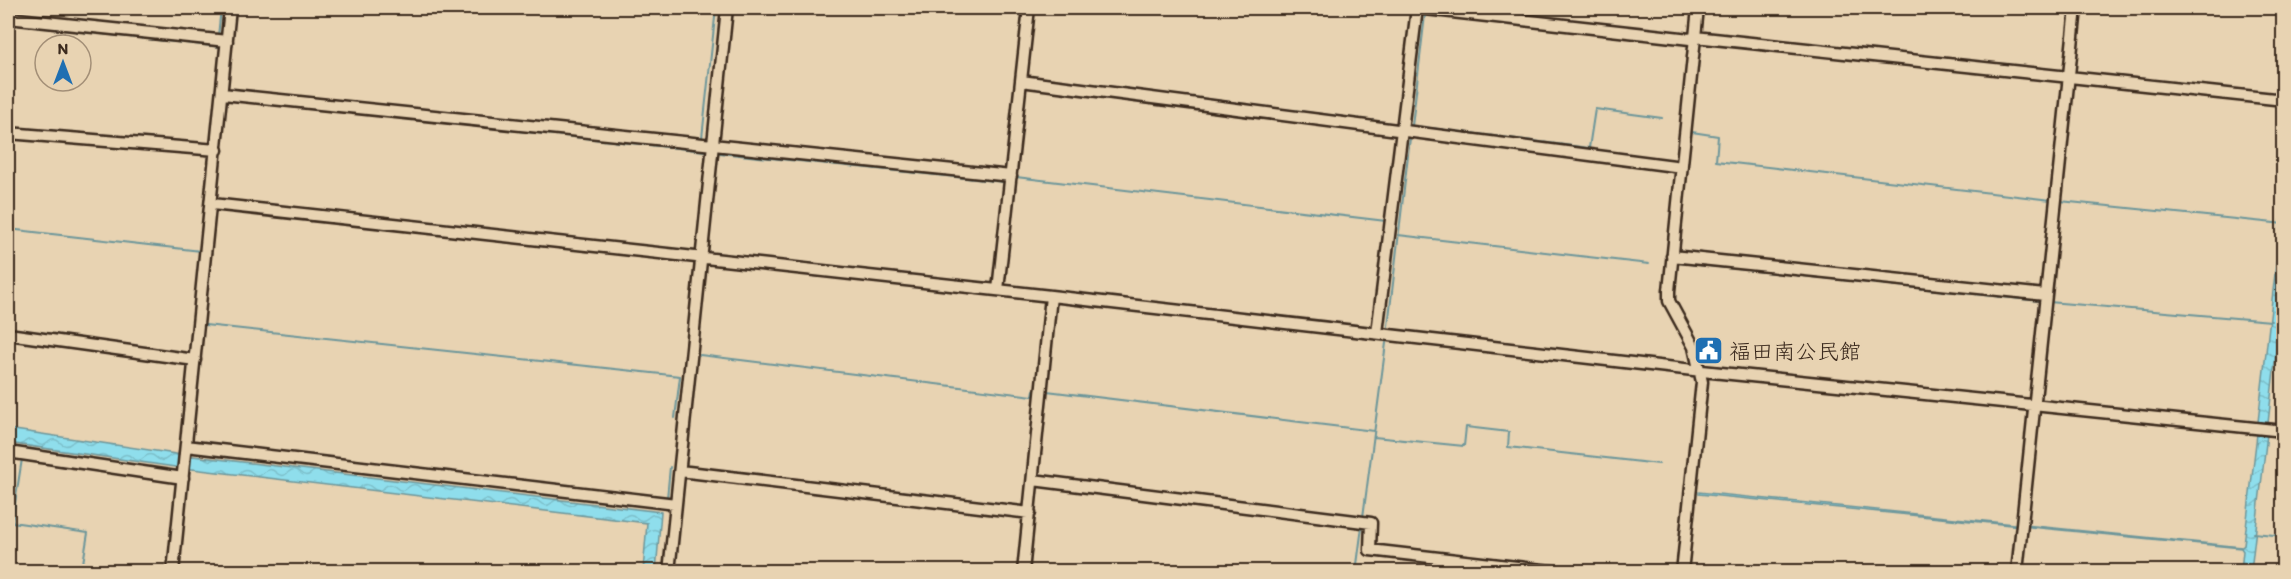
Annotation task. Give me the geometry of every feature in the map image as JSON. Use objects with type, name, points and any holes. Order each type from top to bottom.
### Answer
[{"type":"street","points":[[173,572],[230,8]]},
{"type":"street","points":[[669,572],[727,8]]},
{"type":"street","points":[[999,290],[1029,8]]},
{"type":"street","points":[[1377,333],[1416,8],[1690,39],[1695,37],[2283,100]]},
{"type":"street","points":[[1682,572],[1701,405],[1701,371],[1694,347],[1669,301],[1698,8]]},
{"type":"street","points":[[2017,572],[2076,8]]},
{"type":"street","points":[[8,18],[227,41]]},
{"type":"street","points":[[1021,81],[1682,167]]},
{"type":"street","points":[[223,94],[1011,176]]},
{"type":"street","points":[[8,133],[217,150]]},
{"type":"street","points":[[212,204],[999,290],[1701,371],[2283,431]]},
{"type":"street","points":[[1672,256],[2045,295]]},
{"type":"street","points":[[1023,572],[1051,296]]},
{"type":"street","points":[[8,334],[195,360]]},
{"type":"street","points":[[186,449],[676,504]]},
{"type":"street","points":[[8,452],[183,474]]},
{"type":"street","points":[[680,471],[1030,513]]},
{"type":"street","points":[[1033,480],[1371,523],[1370,550],[1560,572]]},
{"type":"water","points":[[2283,204],[2283,291],[2268,423],[2265,423],[2264,434],[2267,434],[2251,571],[2241,571],[2243,551],[2241,548],[1699,494],[1699,492],[2242,547],[2257,434],[2260,434],[2262,423],[2258,422]]},
{"type":"water","points":[[8,429],[176,454],[661,512],[656,571],[643,571],[647,523],[175,467],[8,443]]},
{"type":"waterway","points":[[218,36],[221,8]]},
{"type":"waterway","points":[[702,138],[716,8]]},
{"type":"waterway","points":[[1412,126],[1425,15]]},
{"type":"waterway","points":[[8,24],[222,47]]},
{"type":"waterway","points":[[1028,76],[1398,124]]},
{"type":"waterway","points":[[248,102],[705,151]]},
{"type":"waterway","points":[[1407,125],[1589,148],[1595,109],[1662,118]]},
{"type":"waterway","points":[[1692,132],[1718,136],[1716,161],[2051,200]]},
{"type":"waterway","points":[[1388,326],[1410,138]]},
{"type":"waterway","points":[[720,153],[1004,182]]},
{"type":"waterway","points":[[1016,177],[1386,221]]},
{"type":"waterway","points":[[2060,201],[2284,224]]},
{"type":"waterway","points":[[8,229],[201,251]]},
{"type":"waterway","points":[[1398,235],[1649,264]]},
{"type":"waterway","points":[[1680,263],[2040,301]]},
{"type":"waterway","points":[[2049,302],[2271,321]]},
{"type":"waterway","points":[[205,325],[680,376],[675,418]]},
{"type":"waterway","points":[[190,355],[191,340]]},
{"type":"waterway","points":[[1363,517],[1386,343]]},
{"type":"waterway","points":[[700,355],[1033,396],[1034,390]]},
{"type":"waterway","points":[[179,457],[189,364]]},
{"type":"waterway","points":[[1047,391],[1374,431]]},
{"type":"waterway","points":[[1374,437],[1464,446],[1466,427],[1509,432],[1508,447],[1659,464]]},
{"type":"waterway","points":[[22,459],[12,522],[88,533],[82,569],[96,572]]},
{"type":"waterway","points":[[667,498],[670,467]]},
{"type":"waterway","points":[[1356,572],[1362,527]]},
{"type":"waterway","points":[[2254,533],[2284,536]]},
{"type":"place","name":"福田南公民館","points":[[1708,351]]}]
